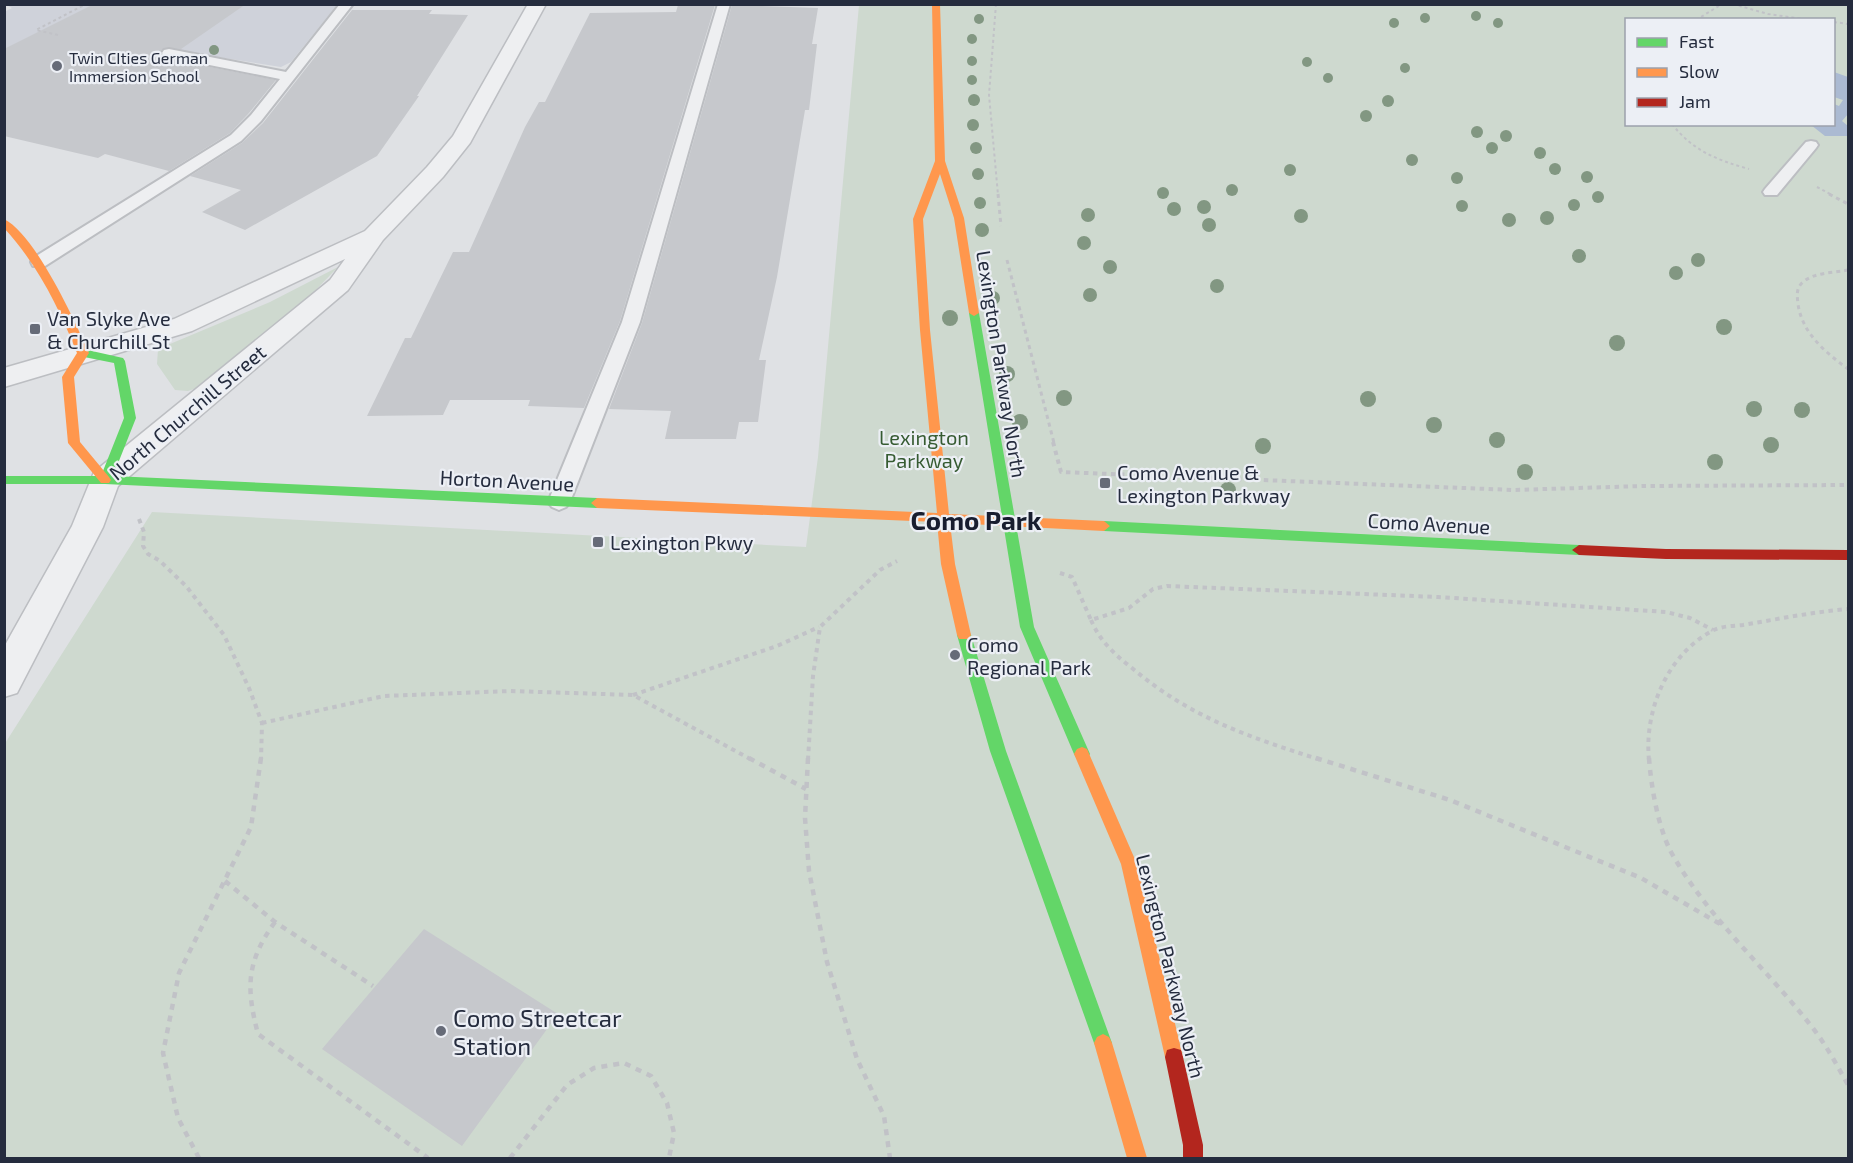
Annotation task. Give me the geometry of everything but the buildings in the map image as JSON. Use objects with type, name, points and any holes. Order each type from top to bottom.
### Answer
[{"type":"main road","name":"Lexington Parkway North","points":[[936,4],[940,161],[958,218],[1027,627],[1129,864],[1158,980],[1193,1145],[1193,1158]]},
{"type":"main road","name":"Lexington Parkway North","points":[[940,161],[918,219],[925,330],[948,564],[966,644],[998,751],[1097,1021],[1137,1158]]},
{"type":"main road","points":[[4,222],[32,250],[59,293],[83,353]]},
{"type":"main road","points":[[83,353],[119,361],[130,418],[105,480],[74,443],[68,377],[83,353]]},
{"type":"main road","name":"Horton Avenue","points":[[4,480],[105,480],[559,502],[943,517],[1008,522]]},
{"type":"main road","name":"Como Avenue","points":[[1008,522],[1666,554],[1848,555]]},
{"type":"street","name":"North Churchill Street","points":[[4,682],[87,526],[105,480],[339,285],[374,235],[435,172],[462,138],[537,4]]},
{"type":"street","name":"North Churchill Street","points":[[4,378],[183,325],[374,235]]},
{"type":"lane","points":[[39,262],[236,138],[256,118],[347,4]]},
{"type":"lane","points":[[559,502],[631,322],[724,4]]},
{"type":"lane","points":[[169,53],[289,77]]},
{"type":"lane","points":[[1771,192],[1781,177],[1811,145]]},
{"type":"path","points":[[58,35],[36,30],[86,4]]},
{"type":"path","points":[[996,4],[989,94],[1001,227]]},
{"type":"path","points":[[1699,18],[1722,4]]},
{"type":"path","points":[[1733,4],[1768,14],[1796,18]]},
{"type":"path","points":[[1673,126],[1684,142],[1709,157],[1781,177]]},
{"type":"path","points":[[1006,259],[1061,472],[1514,490],[1643,486],[1848,486]]},
{"type":"path","points":[[1848,270],[1809,279],[1801,283],[1796,292],[1797,312],[1806,330],[1827,352],[1848,369]]},
{"type":"path","points":[[139,518],[144,532],[143,546],[148,554],[160,561],[186,586],[224,634],[249,688],[261,723],[261,763],[251,826],[179,973],[163,1053],[178,1118],[199,1158]]},
{"type":"path","points":[[261,723],[384,696],[500,691],[633,695],[766,650],[820,627],[880,570],[897,561]]},
{"type":"path","points":[[1055,571],[1072,577],[1099,638],[1108,649],[1160,692],[1221,726],[1283,748],[1450,800],[1641,878],[1720,924]]},
{"type":"path","points":[[1091,620],[1129,608],[1153,590],[1167,586],[1212,586],[1438,597],[1666,612],[1690,618],[1713,630]]},
{"type":"path","points":[[1848,609],[1816,612],[1713,630],[1686,652],[1660,686],[1647,739],[1652,791],[1670,850],[1720,924],[1811,1026],[1831,1054],[1848,1085]]},
{"type":"path","points":[[820,627],[813,676],[806,789],[808,871],[828,962],[857,1059],[884,1116],[890,1158]]},
{"type":"path","points":[[633,695],[806,789]]},
{"type":"path","points":[[225,881],[275,922],[374,986]]},
{"type":"path","points":[[275,922],[266,933],[250,967],[249,1003],[258,1034],[428,1158]]},
{"type":"path","points":[[510,1158],[567,1085],[594,1068],[624,1063],[651,1076],[667,1103],[674,1134],[669,1158]]},
{"type":"shaded area","points":[[5,4],[337,5],[291,62],[281,67],[161,48],[5,130],[4,12],[12,8]]},
{"type":"green space","name":"Como Regional Park","points":[[859,5],[1848,5],[1848,1158],[5,1158],[4,745],[152,512],[806,547],[818,457]]},
{"type":"green space","points":[[338,267],[308,298],[200,387],[188,391],[175,390],[157,364],[158,349],[270,302]]},
{"type":"water","points":[[1835,72],[1848,77],[1848,114],[1842,121],[1848,126],[1848,136],[1825,136],[1812,126],[1835,126],[1835,104],[1839,106],[1843,100],[1835,97]]},
{"type":"traffic: fast","points":[[974,313],[1027,627],[1082,754]]},
{"type":"traffic: fast","points":[[83,353],[119,361],[130,418],[105,480]]},
{"type":"traffic: fast","points":[[4,480],[105,480],[597,503]]},
{"type":"traffic: fast","points":[[1104,526],[1579,550]]},
{"type":"traffic: fast","points":[[964,635],[998,751],[1103,1043]]},
{"type":"traffic: slow","points":[[936,4],[940,161],[959,218],[974,313]]},
{"type":"traffic: slow","points":[[940,161],[918,219],[925,330],[948,564],[964,635]]},
{"type":"traffic: slow","points":[[4,222],[30,252],[50,283],[83,353]]},
{"type":"traffic: slow","points":[[83,353],[68,377],[74,443],[105,480]]},
{"type":"traffic: slow","points":[[597,503],[703,506],[1104,526]]},
{"type":"traffic: slow","points":[[1082,754],[1129,864],[1174,1057]]},
{"type":"traffic: slow","points":[[1103,1043],[1137,1158]]},
{"type":"traffic: jam","points":[[1579,550],[1666,554],[1848,555]]},
{"type":"traffic: jam","points":[[1174,1057],[1193,1145],[1193,1158]]},
{"type":"place","name":"Twin CIties German Immersion School","points":[[57,66]]},
{"type":"place","name":"Van Slyke Ave & Churchill St","points":[[35,329]]},
{"type":"place","name":"Como Avenue & Lexington Parkway","points":[[1105,483]]},
{"type":"place","name":"Lexington Pkwy","points":[[598,542]]},
{"type":"place","name":"Como Regional Park","points":[[955,655]]},
{"type":"place","name":"Como Streetcar Station","points":[[441,1031]]},
{"type":"district","name":"Como Park","points":[[976,519]]},
{"type":"park label","name":"Lexington Parkway","points":[[924,448]]}]
